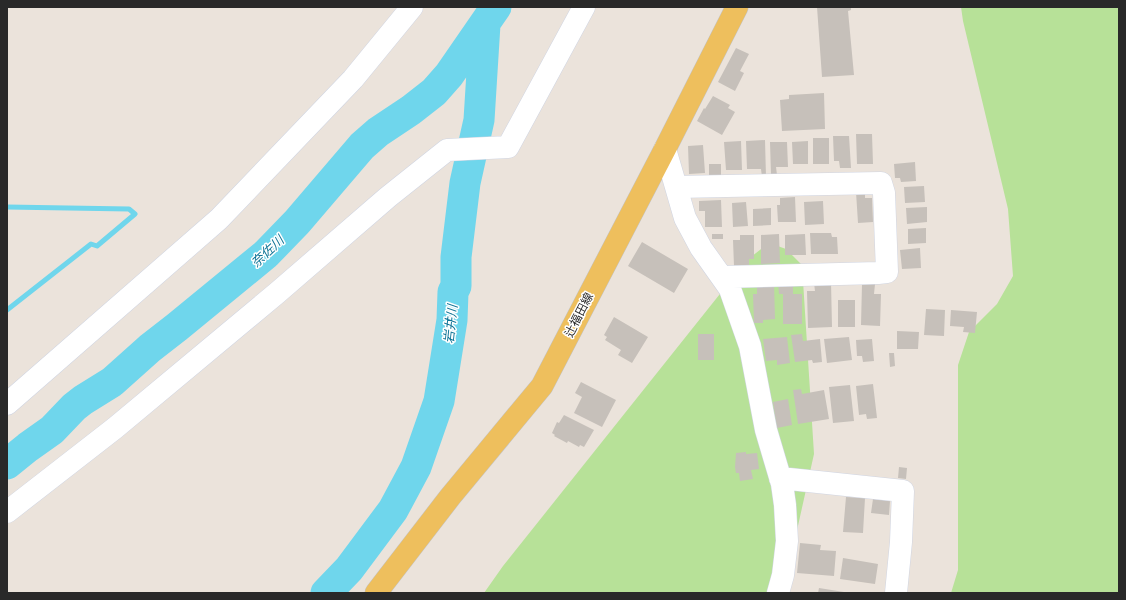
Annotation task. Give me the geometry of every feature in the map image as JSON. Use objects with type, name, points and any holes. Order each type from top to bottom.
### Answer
[{"type":"main road","name":"辻福田線","points":[[376,593],[450,497],[542,386],[737,7]]},
{"type":"street","points":[[7,404],[219,219],[353,79],[412,7]]},
{"type":"street","points":[[7,512],[115,428],[277,293],[388,197],[447,150],[508,147],[584,7]]},
{"type":"street","points":[[665,149],[685,218],[701,248],[730,289],[750,346],[766,430],[780,478],[785,505],[786,541],[782,575],[778,593]]},
{"type":"street","points":[[676,187],[881,183],[884,193],[887,272],[722,277]]},
{"type":"street","points":[[780,478],[903,491],[901,542],[896,593]]},
{"type":"green space","points":[[961,7],[1119,7],[1119,593],[951,593],[958,570],[958,365],[969,332],[997,304],[1013,276],[1008,209],[963,21]]},
{"type":"green space","points":[[769,243],[786,249],[802,265],[814,454],[783,593],[484,593],[503,566],[747,260]]},
{"type":"building","points":[[817,7],[851,7],[851,10],[848,11],[854,75],[822,77]]},
{"type":"building","points":[[736,48],[749,54],[740,71],[744,73],[735,91],[718,82]]},
{"type":"building","points":[[824,93],[825,129],[782,131],[780,100],[789,99],[789,95]]},
{"type":"building","points":[[713,96],[730,105],[728,108],[735,112],[722,135],[697,121]]},
{"type":"building","points":[[856,134],[872,134],[873,164],[857,164]]},
{"type":"building","points":[[833,136],[849,136],[851,168],[840,168],[839,161],[834,161]]},
{"type":"building","points":[[813,138],[829,138],[829,164],[813,164]]},
{"type":"building","points":[[765,140],[766,177],[762,177],[761,169],[747,169],[746,141]]},
{"type":"building","points":[[741,141],[742,170],[726,170],[724,142]]},
{"type":"building","points":[[808,141],[808,164],[793,164],[792,142]]},
{"type":"building","points":[[770,142],[787,142],[788,167],[776,167],[777,175],[771,175]]},
{"type":"building","points":[[703,145],[705,173],[689,174],[688,146]]},
{"type":"building","points":[[915,162],[916,181],[901,182],[900,178],[895,178],[894,164]]},
{"type":"building","points":[[709,164],[721,164],[721,176],[709,176]]},
{"type":"building","points":[[924,186],[925,202],[905,203],[904,187]]},
{"type":"building","points":[[856,192],[865,192],[865,198],[872,198],[873,222],[858,223]]},
{"type":"building","points":[[795,197],[796,222],[778,222],[777,205],[780,205],[780,198]]},
{"type":"building","points":[[721,200],[722,227],[705,227],[705,211],[699,211],[699,201]]},
{"type":"building","points":[[823,201],[824,224],[805,225],[804,202]]},
{"type":"building","points":[[746,202],[748,226],[733,227],[732,203]]},
{"type":"building","points":[[927,207],[927,222],[907,224],[906,208]]},
{"type":"building","points":[[771,208],[771,225],[753,226],[753,209]]},
{"type":"building","points":[[926,228],[926,243],[908,244],[908,229]]},
{"type":"building","points":[[810,233],[831,233],[832,237],[837,237],[838,254],[811,254]]},
{"type":"building","points":[[712,234],[723,234],[723,239],[712,239]]},
{"type":"building","points":[[779,234],[780,263],[761,264],[761,235]]},
{"type":"building","points":[[805,234],[806,255],[785,255],[785,235]]},
{"type":"building","points":[[740,235],[754,235],[754,259],[749,259],[749,266],[734,266],[733,240],[740,240]]},
{"type":"building","points":[[642,242],[688,269],[674,293],[628,266]]},
{"type":"building","points":[[920,248],[921,268],[902,269],[900,250]]},
{"type":"building","points":[[778,282],[793,282],[793,294],[802,294],[802,324],[783,324],[783,294],[779,294]]},
{"type":"building","points":[[831,282],[832,327],[808,328],[807,291],[815,291],[814,283]]},
{"type":"building","points":[[774,283],[775,319],[763,320],[763,323],[754,323],[753,294],[757,294],[757,284]]},
{"type":"building","points":[[862,284],[875,284],[874,294],[881,294],[880,326],[861,325]]},
{"type":"building","points":[[838,300],[855,300],[855,327],[838,327]]},
{"type":"building","points":[[926,309],[945,310],[944,336],[924,335]]},
{"type":"building","points":[[951,310],[977,312],[975,333],[963,332],[964,327],[950,326]]},
{"type":"building","points":[[614,317],[648,337],[632,363],[618,355],[621,350],[605,340],[607,337],[604,335]]},
{"type":"building","points":[[897,331],[919,332],[918,349],[897,349]]},
{"type":"building","points":[[698,334],[714,334],[714,360],[698,360]]},
{"type":"building","points":[[802,334],[803,341],[820,339],[822,362],[813,363],[812,360],[795,362],[791,335]]},
{"type":"building","points":[[787,337],[790,363],[777,365],[777,360],[766,361],[763,339]]},
{"type":"building","points":[[849,337],[852,360],[827,363],[824,339]]},
{"type":"building","points":[[872,339],[874,361],[863,362],[862,356],[857,356],[856,340]]},
{"type":"building","points":[[889,353],[894,353],[895,366],[890,367]]},
{"type":"building","points":[[581,382],[616,400],[602,427],[574,413],[582,397],[575,393]]},
{"type":"building","points":[[873,384],[877,418],[867,419],[866,414],[859,415],[856,386]]},
{"type":"building","points":[[850,385],[854,421],[833,423],[829,387]]},
{"type":"building","points":[[801,389],[802,394],[824,390],[829,419],[798,424],[793,390]]},
{"type":"building","points":[[788,399],[792,425],[777,428],[773,402]]},
{"type":"building","points":[[564,415],[594,430],[584,447],[580,445],[579,447],[568,441],[567,443],[554,436],[555,435],[552,433],[557,422],[559,423]]},
{"type":"building","points":[[746,452],[746,454],[757,453],[759,469],[751,470],[753,479],[740,481],[739,473],[736,473],[735,467],[736,453]]},
{"type":"building","points":[[899,467],[907,468],[906,479],[898,478]]},
{"type":"building","points":[[846,497],[865,498],[863,533],[843,532]]},
{"type":"building","points":[[873,499],[890,501],[889,515],[871,513]]},
{"type":"building","points":[[800,543],[821,545],[820,550],[836,551],[834,576],[797,573]]},
{"type":"building","points":[[843,558],[878,564],[875,584],[840,579]]},
{"type":"building","points":[[819,588],[844,592],[844,593],[818,593]]},
{"type":"waterway","name":"奈佐川","points":[[7,464],[52,430],[74,407],[112,382],[150,348],[266,254],[297,222],[362,146],[378,132],[411,110],[434,92],[449,75],[496,7]]},
{"type":"waterway","name":"岩井川","points":[[326,593],[349,569],[393,510],[416,467],[439,401],[452,320],[453,292],[456,286],[456,257],[465,183],[479,120],[485,24]]},
{"type":"waterway","points":[[7,207],[129,209],[135,214],[97,246],[91,244],[7,310]]}]
